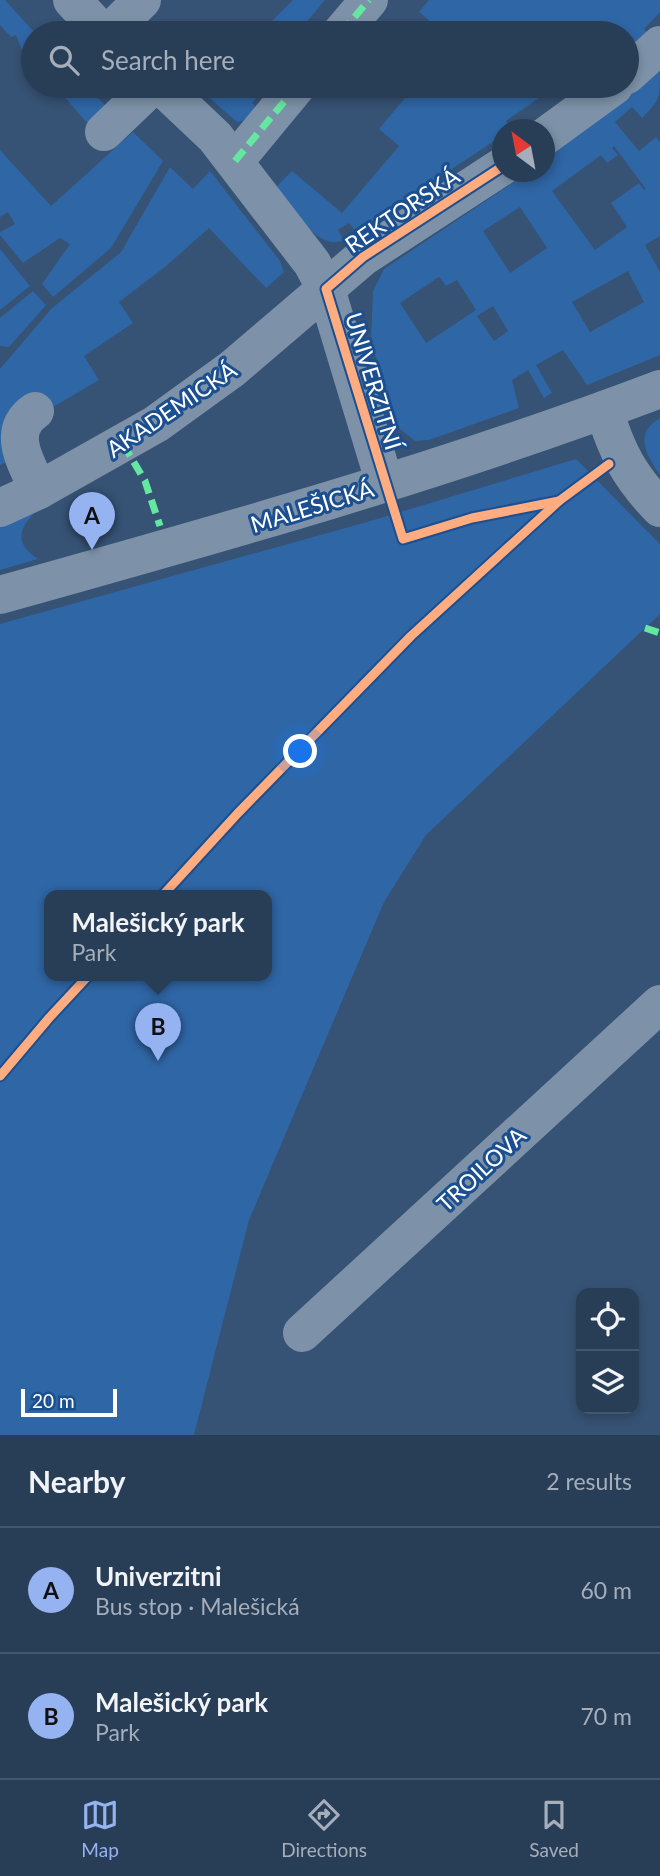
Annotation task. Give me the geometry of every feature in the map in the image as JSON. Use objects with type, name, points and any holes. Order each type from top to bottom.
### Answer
[{"type":"street","points":[[72,0],[92,21]]},
{"type":"street","points":[[121,21],[142,0]]},
{"type":"street","points":[[351,21],[369,0]]},
{"type":"street","points":[[639,64],[660,45]]},
{"type":"street","points":[[104,132],[139,98]]},
{"type":"street","name":"UNIVERZITNÍ","points":[[175,98],[202,122],[235,161],[312,263],[326,289],[385,484]]},
{"type":"street","points":[[235,161],[287,98]]},
{"type":"street","points":[[555,128],[597,98]]},
{"type":"street","name":"REKTORSKÁ","points":[[326,289],[363,257],[492,173]]},
{"type":"street","name":"AKADEMICKÁ","points":[[0,508],[39,490],[156,424],[232,369],[326,289]]},
{"type":"street","name":"MALEŠICKÁ","points":[[0,596],[321,505],[660,389]]},
{"type":"street","points":[[604,410],[629,471],[660,508]]},
{"type":"street","points":[[35,411],[26,417],[19,438],[39,490]]},
{"type":"street","name":"TROILOVA","points":[[302,1334],[660,1004]]},
{"type":"shaded area","points":[[0,0],[5,0],[24,21],[21,21],[21,48],[16,35],[11,37],[0,25]]},
{"type":"shaded area","points":[[293,0],[325,0],[308,21],[272,21]]},
{"type":"shaded area","points":[[429,0],[660,0],[660,12],[644,29],[651,37],[639,48],[639,21],[430,21],[419,12]]},
{"type":"shaded area","points":[[660,71],[658,98],[648,112],[642,118],[632,107],[615,122],[639,151],[656,137],[660,142],[660,236],[645,245],[660,272],[660,355],[587,385],[563,350],[536,365],[552,393],[544,398],[528,370],[512,380],[519,408],[429,440],[415,441],[400,429],[371,341],[373,291],[384,269],[514,182],[555,182],[555,152],[625,98],[639,98],[639,87]],"holes":[[[614,146],[646,189],[639,183],[611,203],[627,227],[595,250],[552,191],[601,155],[607,163],[618,155],[612,148]],[[520,207],[547,248],[510,273],[483,231]],[[628,271],[644,302],[590,332],[572,302]],[[439,277],[446,286],[457,280],[476,310],[426,343],[400,303]],[[493,306],[508,331],[494,341],[477,316]]]},
{"type":"shaded area","points":[[65,98],[98,98],[106,106],[87,123]]},
{"type":"shaded area","points":[[210,98],[256,98],[252,103],[256,107],[246,120],[237,122]]},
{"type":"shaded area","points":[[405,98],[539,98],[509,119],[492,119],[492,143],[356,232],[349,223],[338,230],[344,240],[324,240],[315,234],[276,187],[292,171],[342,213],[399,146],[379,129]]},
{"type":"shaded area","points":[[133,132],[163,161],[111,248],[53,297],[42,284],[70,244],[60,238],[23,263],[0,235],[0,232],[15,224],[8,212],[0,217],[0,150],[51,206]]},
{"type":"shaded area","points":[[170,167],[193,189],[210,171],[280,261],[284,272],[266,288],[209,228],[165,267],[119,302],[133,323],[84,356],[99,380],[46,411],[9,461],[0,465],[0,369],[51,309],[121,252]]},
{"type":"shaded area","points":[[0,249],[30,286],[0,310]]},
{"type":"shaded area","points":[[33,291],[46,305],[9,347],[0,346],[0,318]]},
{"type":"shaded area","points":[[660,418],[660,475],[650,460],[644,437],[652,424]]},
{"type":"shaded area","points":[[576,459],[660,544],[660,614],[426,835],[384,902],[249,1220],[194,1435],[0,1435],[0,624],[367,522]]},
{"type":"shaded area","points":[[40,507],[22,533],[24,546],[38,559],[0,570],[0,523]]},
{"type":"marked path","points":[[351,21],[369,0]]},
{"type":"marked path","points":[[235,161],[287,98]]},
{"type":"marked path","points":[[123,444],[145,481],[160,526]]},
{"type":"marked path","points":[[645,628],[660,633]]},
{"type":"cycle path","points":[[492,173],[363,257],[326,289],[403,539],[472,518],[559,501]]},
{"type":"cycle path","points":[[168,890],[238,813],[411,636],[559,501],[609,464]]},
{"type":"cycle path","points":[[0,1076],[83,981]]},
{"type":"place","name":"Univerzitni","points":[[92,550]]},
{"type":"place","name":"Malešický park","points":[[158,1061]]}]
